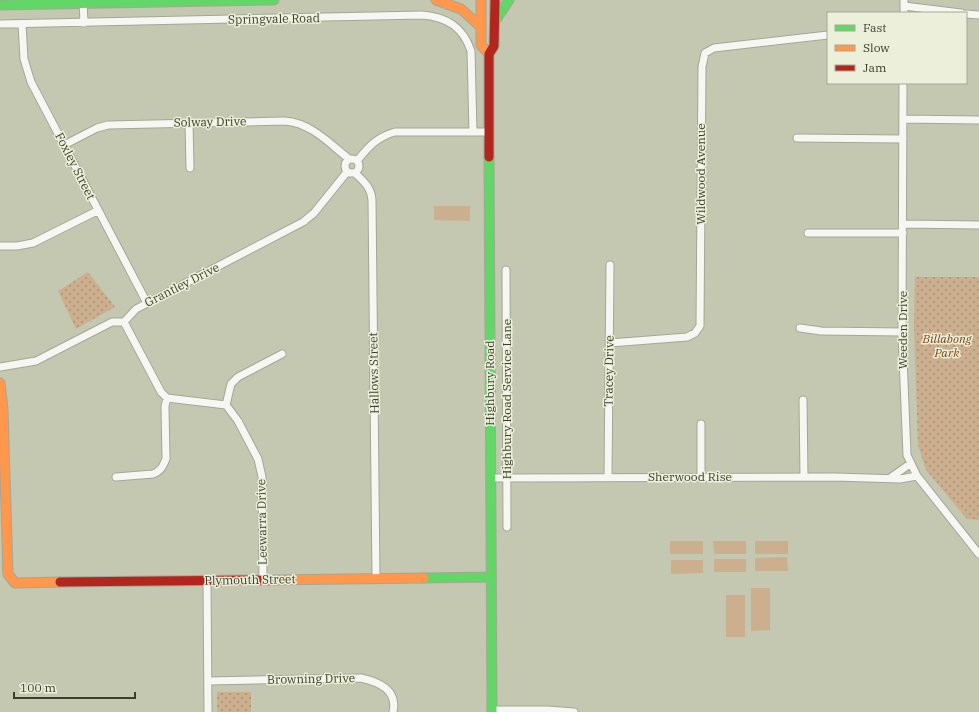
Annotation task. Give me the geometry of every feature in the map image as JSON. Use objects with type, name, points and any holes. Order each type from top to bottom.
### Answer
[{"type":"main road","name":"Springvale Road","points":[[0,5],[83,2],[274,0]]},
{"type":"main road","points":[[436,0],[461,9],[481,27]]},
{"type":"main road","name":"Highbury Road","points":[[480,0],[481,45],[489,54]]},
{"type":"main road","name":"Highbury Road","points":[[492,711],[489,54],[494,46],[495,0]]},
{"type":"main road","points":[[495,21],[509,0]]},
{"type":"main road","name":"Plymouth Street","points":[[0,383],[3,409],[7,568],[10,580],[15,583],[263,579],[491,578]]},
{"type":"street","points":[[83,2],[84,23]]},
{"type":"street","points":[[904,6],[953,12]]},
{"type":"street","points":[[967,14],[979,15]]},
{"type":"street","name":"Springvale Road","points":[[0,24],[422,15],[441,18],[460,30],[466,39],[472,56],[472,132]]},
{"type":"street","name":"Foxley Street","points":[[22,24],[24,59],[27,73],[97,211],[147,303]]},
{"type":"street","name":"Wildwood Avenue","points":[[610,343],[687,337],[695,333],[700,326],[702,67],[705,53],[714,48],[827,35]]},
{"type":"street","name":"Weeden Drive","points":[[904,84],[902,332],[906,447],[910,464],[917,476],[979,554]]},
{"type":"street","points":[[903,119],[979,120]]},
{"type":"street","name":"Solway Drive","points":[[64,145],[97,128],[108,125],[285,121],[297,123],[315,131],[348,159]]},
{"type":"street","points":[[189,122],[190,168]]},
{"type":"street","points":[[357,161],[353,158],[348,159],[346,166],[351,173],[358,169],[357,161],[371,144],[382,137],[395,132],[489,132]]},
{"type":"street","points":[[796,138],[903,138]]},
{"type":"street","name":"Grantley Drive","points":[[124,322],[136,309],[303,222],[314,213],[351,173]]},
{"type":"street","name":"Hallows Street","points":[[351,173],[368,185],[372,200],[376,579]]},
{"type":"street","points":[[0,246],[17,246],[33,243],[97,211]]},
{"type":"street","points":[[903,224],[979,224]]},
{"type":"street","points":[[808,233],[903,234]]},
{"type":"street","name":"Tracey Drive","points":[[608,477],[610,265]]},
{"type":"street","name":"Highbury Road Service Lane","points":[[506,270],[507,527]]},
{"type":"street","points":[[0,367],[36,361],[112,322],[124,322],[161,392],[167,398],[226,405],[230,384],[238,377],[282,354]]},
{"type":"street","points":[[800,328],[821,331],[902,332]]},
{"type":"street","points":[[116,477],[153,474],[158,472],[164,466],[166,459],[165,406],[167,398]]},
{"type":"street","points":[[803,400],[804,477]]},
{"type":"street","name":"Leewarra Drive","points":[[226,405],[238,421],[258,459],[262,477],[263,579]]},
{"type":"street","points":[[701,424],[701,477]]},
{"type":"street","points":[[890,478],[910,464]]},
{"type":"street","name":"Sherwood Rise","points":[[491,478],[804,477],[900,479],[917,476]]},
{"type":"street","points":[[207,581],[208,712]]},
{"type":"street","name":"Browning Drive","points":[[208,681],[361,678],[381,684],[388,690],[392,698],[393,712]]},
{"type":"street","points":[[492,711],[547,710],[574,712]]},
{"type":"green space","points":[[434,206],[470,206],[470,221],[434,220]]},
{"type":"green space","points":[[88,272],[115,307],[76,329],[58,291]]},
{"type":"green space","name":"Billabong Park","points":[[915,277],[979,277],[979,520],[967,519],[926,470],[918,445],[914,327]]},
{"type":"green space","points":[[670,541],[703,541],[703,554],[670,554]]},
{"type":"green space","points":[[713,541],[746,541],[746,554],[714,554]]},
{"type":"green space","points":[[755,541],[788,541],[788,554],[755,554]]},
{"type":"green space","points":[[787,557],[788,571],[755,571],[755,558]]},
{"type":"green space","points":[[714,559],[746,559],[746,572],[714,572]]},
{"type":"green space","points":[[671,560],[703,560],[703,573],[671,574]]},
{"type":"green space","points":[[751,588],[770,588],[770,630],[751,631]]},
{"type":"green space","points":[[726,595],[745,595],[745,637],[726,637]]},
{"type":"green space","points":[[217,692],[251,692],[251,712],[217,712]]},
{"type":"traffic: fast","points":[[0,5],[274,0]]},
{"type":"traffic: fast","points":[[495,21],[509,0]]},
{"type":"traffic: fast","points":[[489,157],[492,712]]},
{"type":"traffic: fast","points":[[424,578],[491,577]]},
{"type":"traffic: slow","points":[[436,0],[461,9],[481,27]]},
{"type":"traffic: slow","points":[[481,0],[481,45],[489,54]]},
{"type":"traffic: slow","points":[[0,383],[3,409],[8,574],[15,583],[60,582]]},
{"type":"traffic: slow","points":[[269,580],[424,578]]},
{"type":"traffic: jam","points":[[489,157],[489,54],[494,46],[495,0]]},
{"type":"traffic: jam","points":[[60,582],[269,580]]}]
